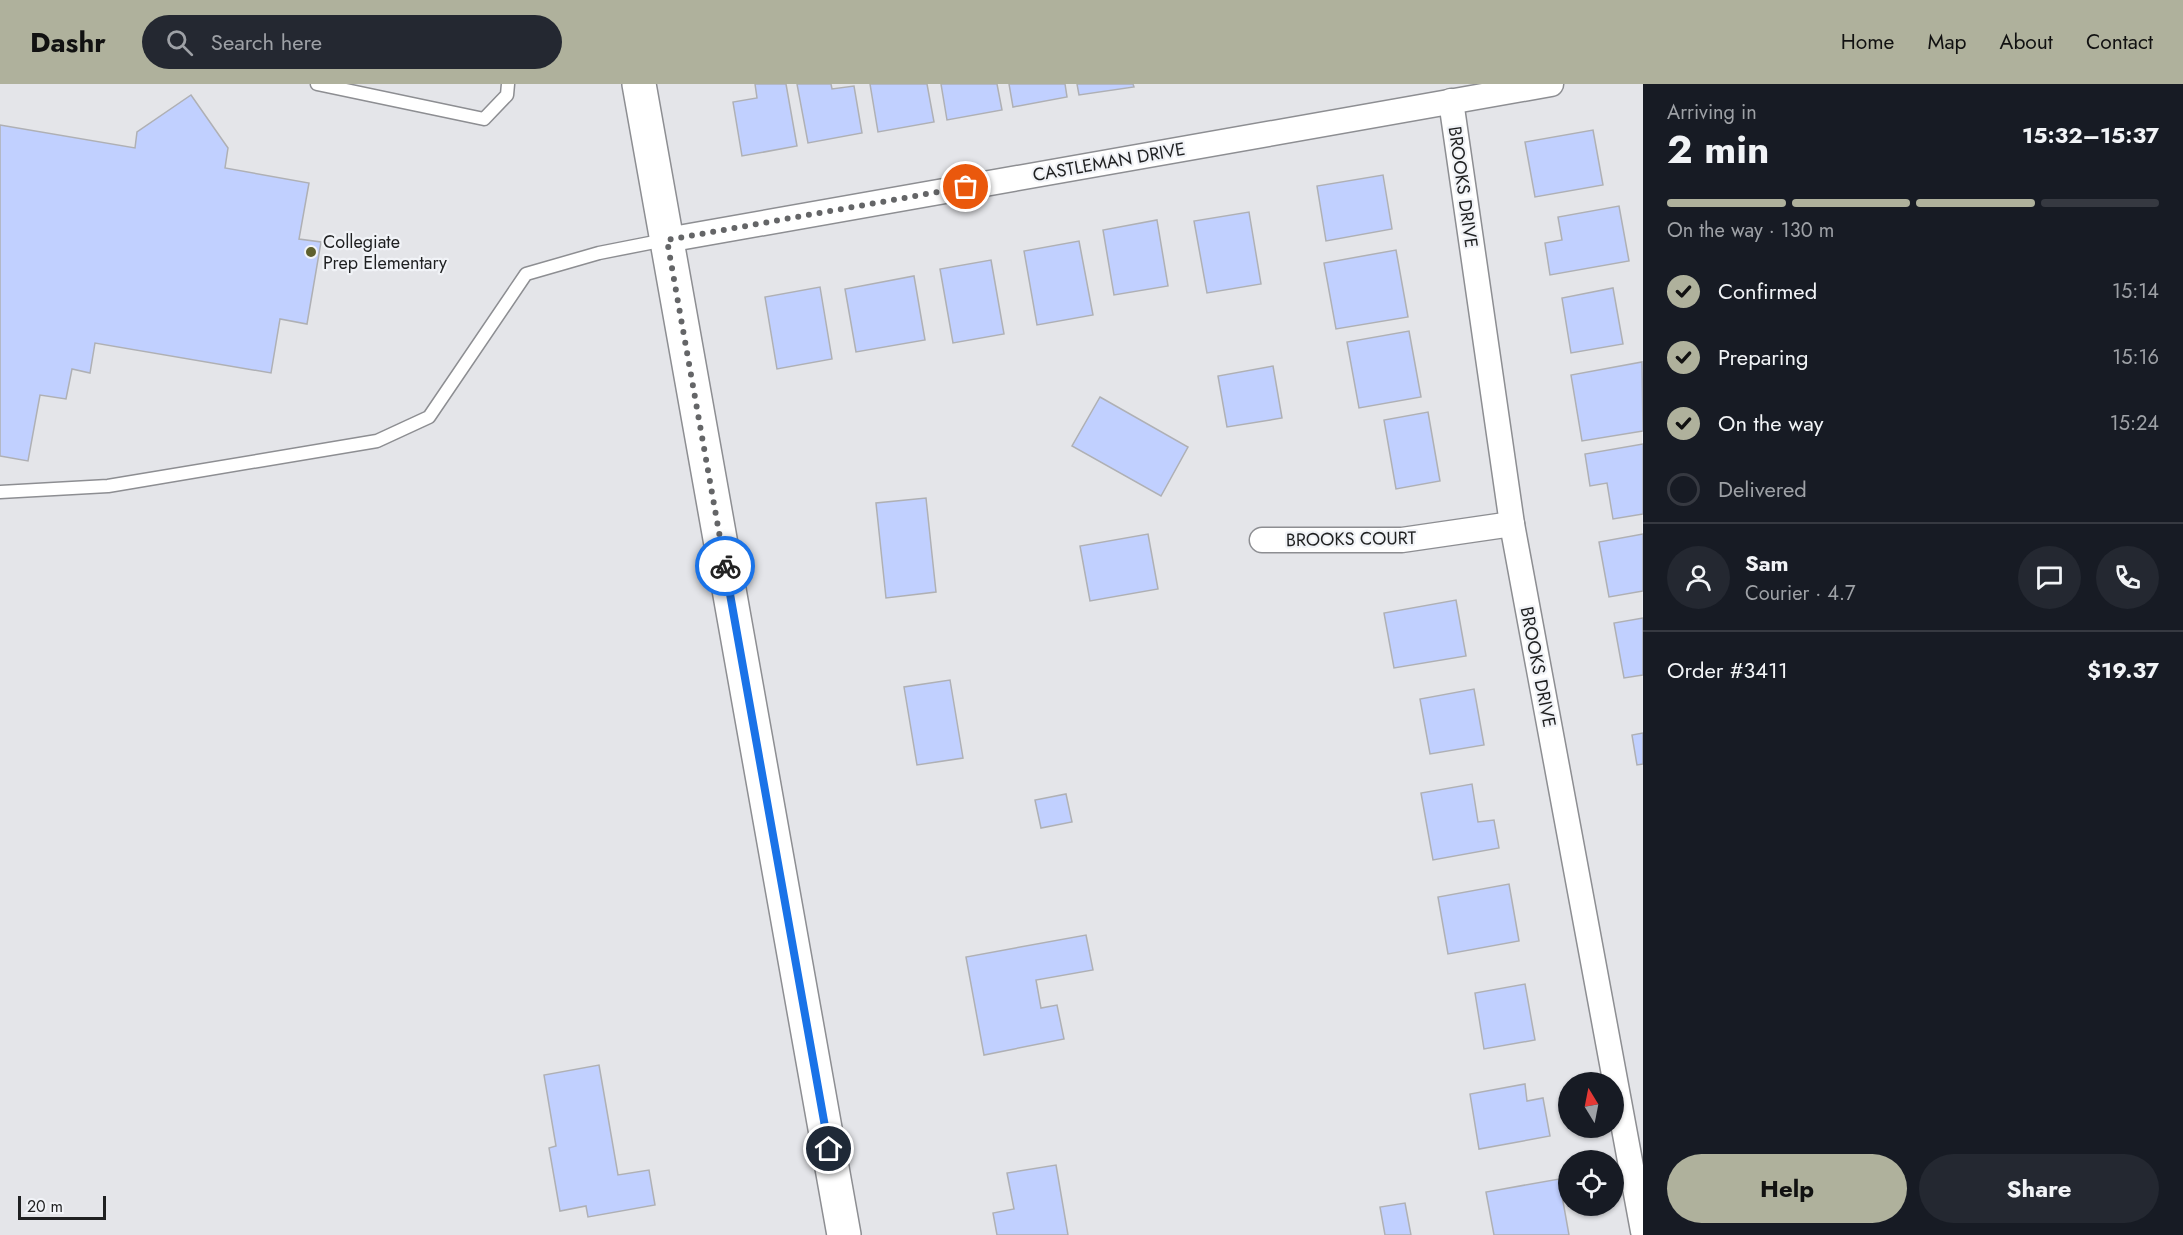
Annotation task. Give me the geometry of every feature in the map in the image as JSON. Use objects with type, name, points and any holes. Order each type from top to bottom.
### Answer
[{"type":"street","points":[[639,84],[844,1235]]},
{"type":"street","name":"CASTLEMAN DRIVE","points":[[667,240],[1551,84]]},
{"type":"street","name":"BROOKS DRIVE","points":[[1451,101],[1512,524],[1643,1230]]},
{"type":"street","name":"BROOKS COURT","points":[[1262,540],[1402,540],[1512,524]]},
{"type":"lane","points":[[317,84],[484,119],[507,95],[508,84]]},
{"type":"lane","points":[[0,492],[108,486],[377,441],[429,417],[526,274],[599,253],[667,240]]},
{"type":"building","points":[[755,84],[786,84],[797,146],[742,156],[733,102],[757,98]]},
{"type":"building","points":[[797,84],[831,84],[832,89],[854,86],[862,133],[808,143]]},
{"type":"building","points":[[870,84],[927,84],[934,122],[878,132]]},
{"type":"building","points":[[941,84],[997,84],[1002,110],[947,120]]},
{"type":"building","points":[[1009,84],[1065,84],[1067,97],[1013,107]]},
{"type":"building","points":[[1077,84],[1133,84],[1134,87],[1079,95]]},
{"type":"building","points":[[191,95],[228,148],[225,168],[309,183],[299,239],[321,242],[307,324],[280,319],[271,373],[95,343],[90,373],[72,369],[66,399],[40,395],[28,461],[0,456],[0,125],[135,148],[137,132]]},
{"type":"building","points":[[1593,130],[1603,185],[1535,197],[1525,142]]},
{"type":"building","points":[[1383,175],[1392,229],[1326,241],[1317,186]]},
{"type":"building","points":[[1619,206],[1629,261],[1550,275],[1545,243],[1562,240],[1558,217]]},
{"type":"building","points":[[1249,212],[1261,284],[1207,293],[1194,221]]},
{"type":"building","points":[[1157,220],[1168,286],[1114,295],[1103,230]]},
{"type":"building","points":[[1079,241],[1093,315],[1037,325],[1024,251]]},
{"type":"building","points":[[1396,250],[1408,317],[1336,329],[1324,263]]},
{"type":"building","points":[[991,260],[1004,334],[953,343],[940,269]]},
{"type":"building","points":[[914,276],[925,340],[856,352],[845,289]]},
{"type":"building","points":[[820,287],[832,359],[777,369],[765,297]]},
{"type":"building","points":[[1613,288],[1623,344],[1571,353],[1562,298]]},
{"type":"building","points":[[1409,331],[1421,397],[1359,408],[1347,342]]},
{"type":"building","points":[[1642,362],[1643,431],[1582,441],[1571,375]]},
{"type":"building","points":[[1273,366],[1282,418],[1227,427],[1218,376]]},
{"type":"building","points":[[1100,397],[1188,447],[1161,496],[1072,446]]},
{"type":"building","points":[[1428,412],[1440,481],[1396,489],[1384,420]]},
{"type":"building","points":[[1643,444],[1643,514],[1613,519],[1607,483],[1590,486],[1585,454]]},
{"type":"building","points":[[926,498],[936,592],[886,598],[876,503]]},
{"type":"building","points":[[1148,534],[1158,589],[1090,601],[1080,546]]},
{"type":"building","points":[[1643,534],[1643,591],[1609,597],[1599,542]]},
{"type":"building","points":[[1456,600],[1466,656],[1394,668],[1384,613]]},
{"type":"building","points":[[1643,618],[1643,675],[1624,678],[1614,623]]},
{"type":"building","points":[[950,680],[963,758],[917,765],[904,687]]},
{"type":"building","points":[[1474,689],[1484,745],[1430,754],[1420,699]]},
{"type":"building","points":[[1643,733],[1643,764],[1637,765],[1632,735]]},
{"type":"building","points":[[1472,784],[1478,822],[1494,820],[1499,848],[1433,860],[1421,793]]},
{"type":"building","points":[[1066,794],[1072,822],[1041,828],[1035,800]]},
{"type":"building","points":[[1509,884],[1519,941],[1448,954],[1438,897]]},
{"type":"building","points":[[1086,935],[1093,970],[1036,980],[1041,1008],[1057,1005],[1064,1039],[984,1055],[966,957]]},
{"type":"building","points":[[1525,984],[1535,1040],[1484,1049],[1475,993]]},
{"type":"building","points":[[599,1065],[618,1175],[649,1170],[655,1205],[588,1217],[586,1206],[560,1211],[549,1148],[556,1146],[544,1075]]},
{"type":"building","points":[[1525,1084],[1527,1101],[1543,1098],[1550,1136],[1479,1149],[1470,1094]]},
{"type":"building","points":[[1056,1165],[1068,1235],[997,1235],[993,1213],[1014,1209],[1007,1173]]},
{"type":"building","points":[[1558,1179],[1558,1216],[1566,1216],[1569,1235],[1494,1235],[1486,1192]]},
{"type":"building","points":[[1405,1203],[1411,1235],[1385,1235],[1380,1207]]},
{"type":"way so far","points":[[725,566],[667,240],[966,187]]},
{"type":"place","name":"Collegiate Prep Elementary","points":[[311,252]]},
{"type":"route","points":[[725,566],[829,1149]]}]
